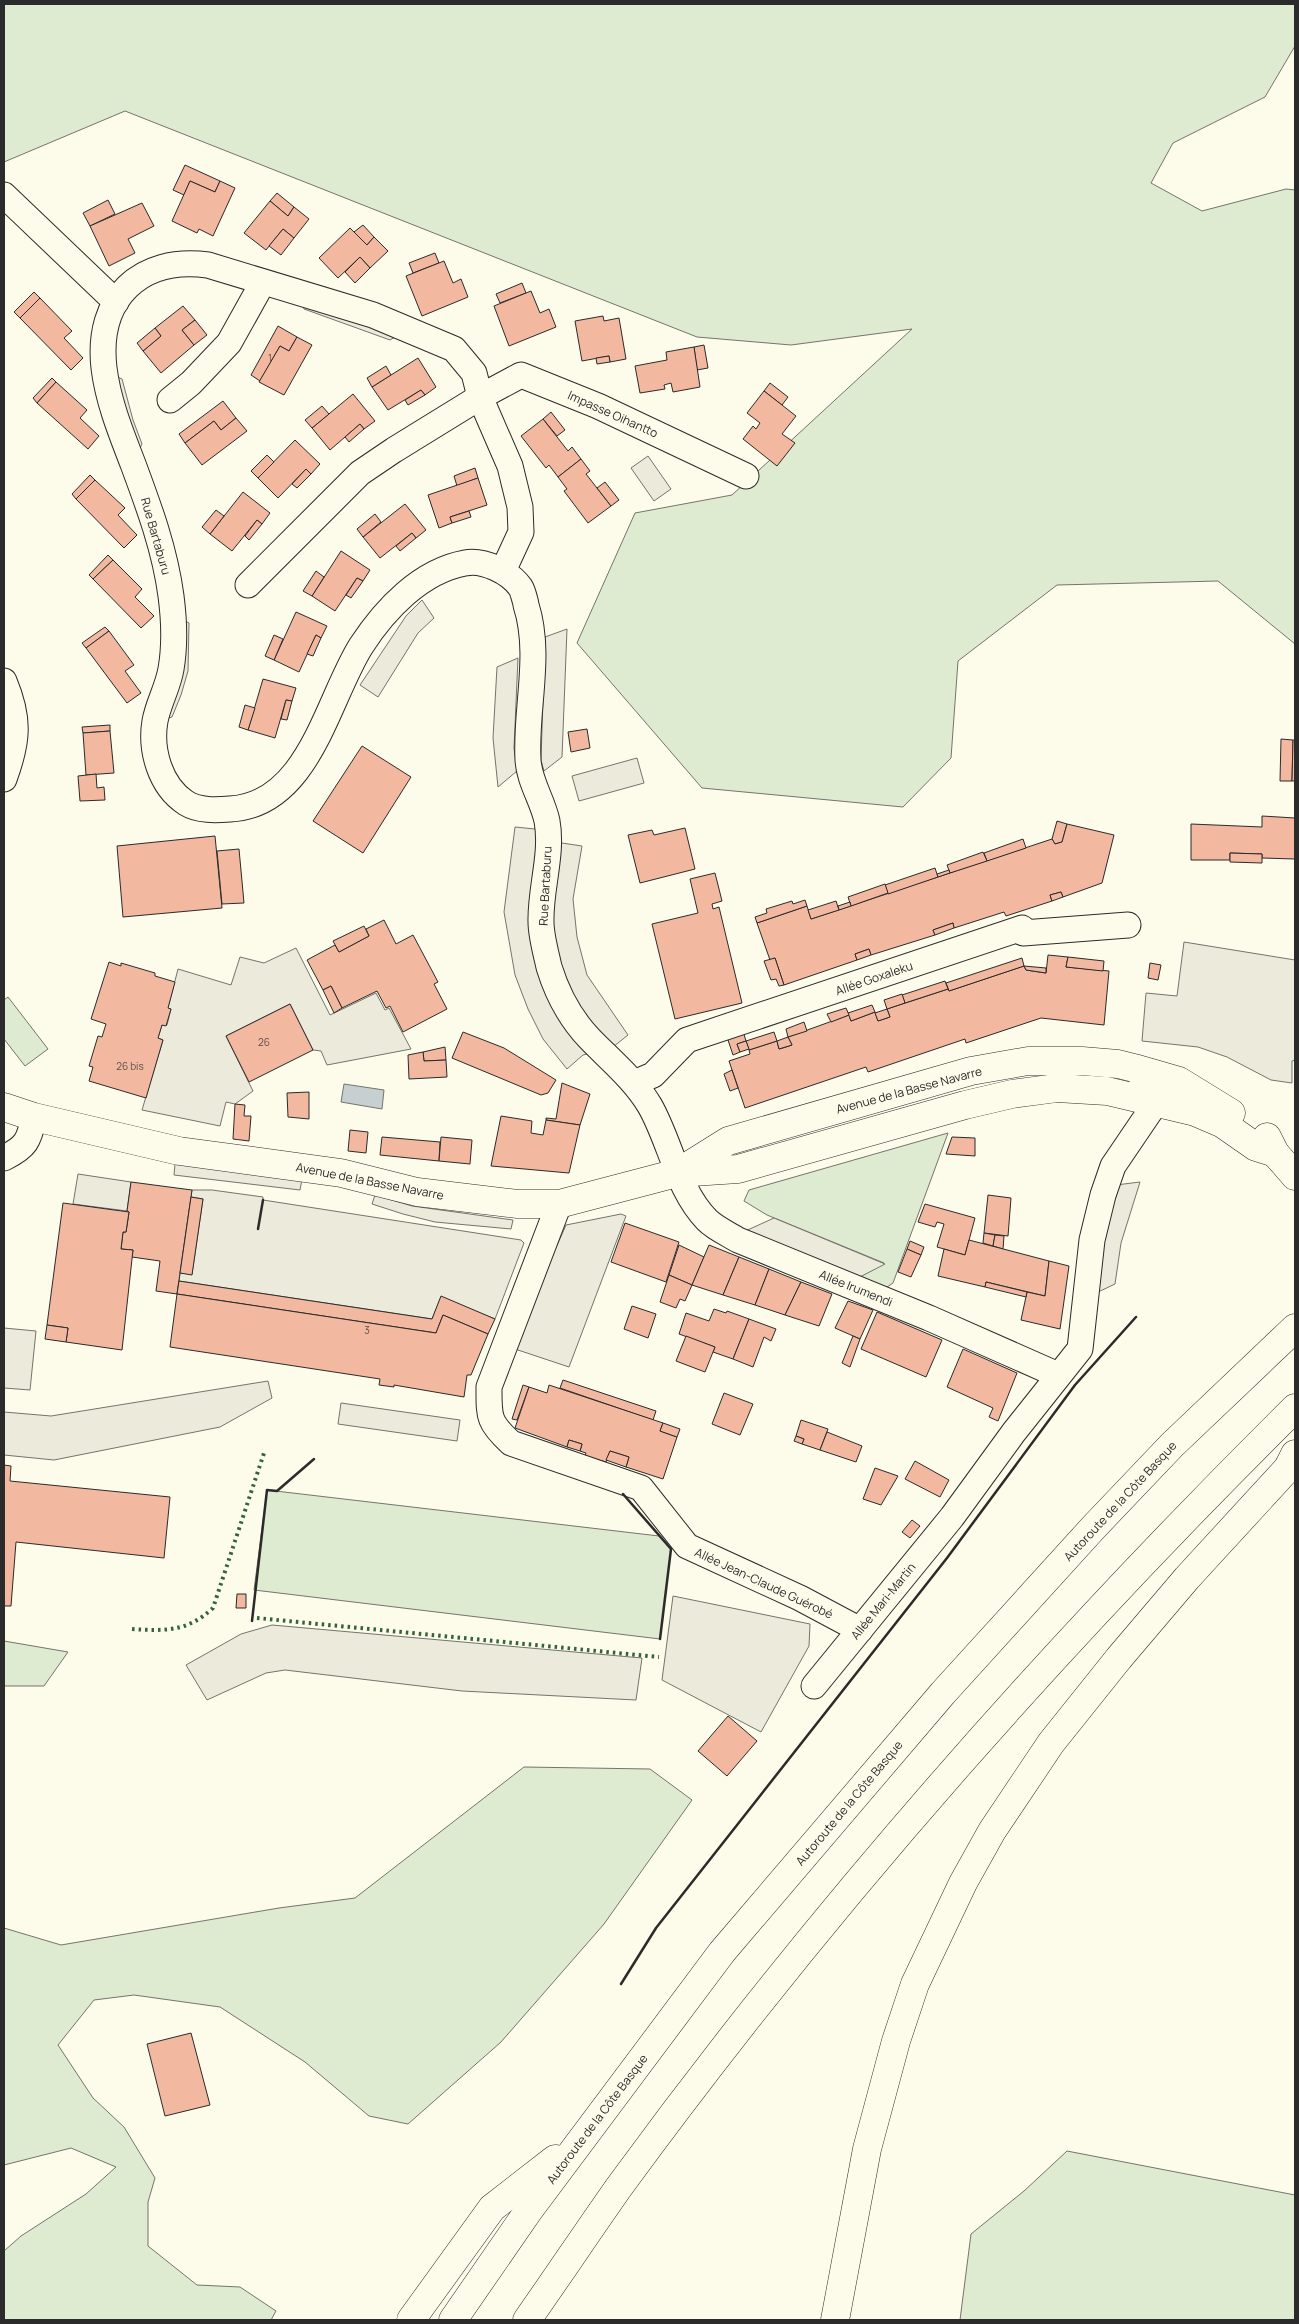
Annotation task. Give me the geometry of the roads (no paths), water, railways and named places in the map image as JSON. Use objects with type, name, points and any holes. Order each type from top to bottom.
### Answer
[{"type":"main road","name":"Avenue de la Basse Navarre","points":[[677,1173],[728,1142],[971,1071],[1028,1061],[1082,1061],[1118,1064],[1179,1081],[1261,1142],[1295,1176]]},
{"type":"main road","name":"Avenue de la Basse Navarre","points":[[4,1107],[34,1117],[180,1151],[340,1173],[417,1192],[518,1204],[559,1204],[677,1173],[738,1169],[965,1105],[1012,1094],[1057,1088],[1107,1091],[1195,1112],[1261,1142]]},
{"type":"main road","name":"Autoroute de la Côte Basque","points":[[453,2320],[528,2210],[722,1952],[943,1693],[1086,1536],[1172,1445],[1295,1328]]},
{"type":"main road","points":[[527,2320],[619,2187],[769,1992],[844,1900],[1007,1711],[1107,1599],[1295,1408]]},
{"type":"main road","points":[[835,2316],[867,2149],[896,2041],[916,1984],[963,1883],[992,1831],[1050,1744],[1162,1607],[1288,1468],[1295,1454]]},
{"type":"main road","points":[[411,2320],[492,2208],[586,2135]]},
{"type":"street","points":[[4,195],[116,302]]},
{"type":"street","name":"Rue Bartaburu","points":[[503,571],[521,532],[520,507],[510,466],[480,397],[474,373],[454,349],[373,315],[208,265],[184,262],[165,265],[140,275],[124,290],[107,322],[104,367],[118,424],[145,496],[164,555],[172,600],[174,646],[171,673],[155,720],[154,738],[156,758],[172,790],[188,804],[211,811],[245,809],[266,798],[288,782],[317,740],[360,648],[384,616],[416,584],[446,566],[475,561],[503,571],[521,588],[530,617],[533,646],[527,764],[547,822],[548,842],[541,924],[549,966],[563,1003],[585,1034],[634,1083],[652,1109],[677,1173]]},
{"type":"street","points":[[170,400],[190,383],[229,343],[263,282]]},
{"type":"street","name":"Impasse Oihantto","points":[[480,397],[521,375],[598,406],[746,476]]},
{"type":"street","points":[[248,585],[360,473],[480,397]]},
{"type":"street","points":[[4,681],[15,713],[17,730],[14,753],[4,779]]},
{"type":"street","name":"Allée Goxaleku","points":[[634,1083],[653,1075],[687,1040],[1022,928],[1023,933],[1128,924]]},
{"type":"street","points":[[1134,1068],[1152,1102]]},
{"type":"street","name":"Allée Mari-Martin","points":[[814,1686],[952,1517],[1058,1375],[1080,1349],[1092,1240],[1113,1166],[1148,1115],[1152,1102]]},
{"type":"street","points":[[4,1158],[20,1150],[30,1138],[34,1117]]},
{"type":"street","name":"Allée Irumendi","points":[[677,1173],[709,1223],[738,1240],[930,1318],[1058,1375]]},
{"type":"street","name":"Allée Jean-Claude Guérobé","points":[[559,1204],[489,1387],[489,1414],[496,1429],[511,1443],[641,1488],[687,1546],[800,1598],[860,1630]]}]
